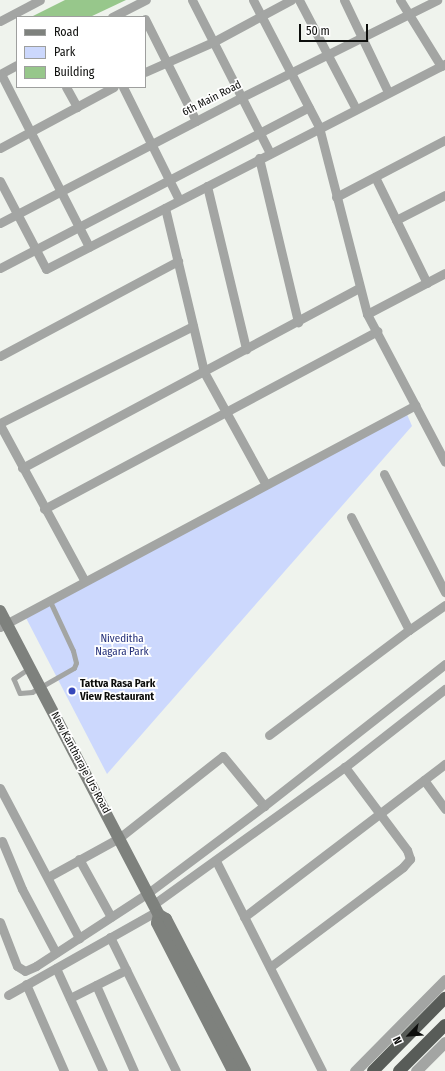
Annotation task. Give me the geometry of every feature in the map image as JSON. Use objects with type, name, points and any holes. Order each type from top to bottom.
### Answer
[{"type":"highway","points":[[373,1071],[445,998]]},
{"type":"highway","points":[[398,1071],[445,1025]]},
{"type":"main road","name":"New Kantharaje Urs Road","points":[[0,611],[3,625],[30,669],[148,893],[156,910],[157,923],[233,1071]]},
{"type":"main road","name":"New Kantharaje Urs Road","points":[[156,910],[166,919],[245,1071]]},
{"type":"street","points":[[0,21],[40,0]]},
{"type":"street","points":[[114,16],[146,0]]},
{"type":"street","points":[[192,0],[270,153]]},
{"type":"street","points":[[253,0],[319,127],[359,288],[367,314],[445,462]]},
{"type":"street","points":[[146,72],[213,42],[260,15],[291,0]]},
{"type":"street","points":[[299,0],[356,109]]},
{"type":"street","points":[[344,0],[388,92]]},
{"type":"street","points":[[0,181],[46,269],[319,127],[443,65],[400,0]]},
{"type":"street","name":"6th Main Road","points":[[0,223],[242,97],[437,0]]},
{"type":"street","points":[[137,4],[143,16]]},
{"type":"street","points":[[25,8],[29,16]]},
{"type":"street","points":[[146,22],[196,121]]},
{"type":"street","points":[[16,66],[0,74],[90,247]]},
{"type":"street","points":[[67,88],[77,107]]},
{"type":"street","points":[[0,148],[112,88]]},
{"type":"street","points":[[124,88],[170,179],[179,200]]},
{"type":"street","points":[[0,268],[309,107]]},
{"type":"street","points":[[336,197],[445,140]]},
{"type":"street","points":[[259,158],[298,322]]},
{"type":"street","points":[[375,176],[426,283]]},
{"type":"street","points":[[207,186],[246,349]]},
{"type":"street","points":[[396,220],[445,195]]},
{"type":"street","points":[[165,208],[204,372],[225,414],[265,483]]},
{"type":"street","points":[[0,356],[178,261]]},
{"type":"street","points":[[367,314],[445,273]]},
{"type":"street","points":[[22,468],[298,322],[359,288]]},
{"type":"street","points":[[84,580],[44,509],[0,424],[193,326]]},
{"type":"street","points":[[44,509],[377,332]]},
{"type":"street","points":[[3,625],[265,483],[415,405]]},
{"type":"street","points":[[384,474],[445,592]]},
{"type":"street","points":[[351,517],[409,630]]},
{"type":"street","points":[[269,735],[409,630],[445,605]]},
{"type":"street","points":[[0,922],[17,966],[25,971],[56,953],[148,893],[264,806],[445,664]]},
{"type":"street","points":[[8,995],[110,938],[156,910],[216,861],[345,767],[445,689]]},
{"type":"street","points":[[48,877],[119,838],[223,756],[264,806]]},
{"type":"street","points":[[244,917],[445,764]]},
{"type":"street","points":[[270,967],[408,863],[407,850],[345,767]]},
{"type":"street","points":[[424,780],[445,809]]},
{"type":"street","points":[[0,788],[79,938]]},
{"type":"street","points":[[2,841],[22,889],[56,953]]},
{"type":"street","points":[[79,859],[111,917]]},
{"type":"street","points":[[216,861],[322,1071]]},
{"type":"street","points":[[110,938],[176,1071]]},
{"type":"street","points":[[56,968],[103,1071]]},
{"type":"street","points":[[70,998],[126,970]]},
{"type":"street","points":[[355,1071],[445,980]]},
{"type":"street","points":[[26,984],[64,1071]]},
{"type":"street","points":[[96,985],[134,1071]]},
{"type":"street","points":[[416,1071],[445,1042]]},
{"type":"lane","points":[[30,669],[14,679],[16,688],[25,694],[40,688],[69,672],[76,663],[52,606]]},
{"type":"green space","name":"Niveditha Nagara Park","points":[[406,412],[412,426],[107,774],[25,616]]},
{"type":"building","points":[[65,0],[126,0],[92,16],[33,16]]},
{"type":"place","name":"Tattva Rasa Park View Restaurant","points":[[72,691]]}]
